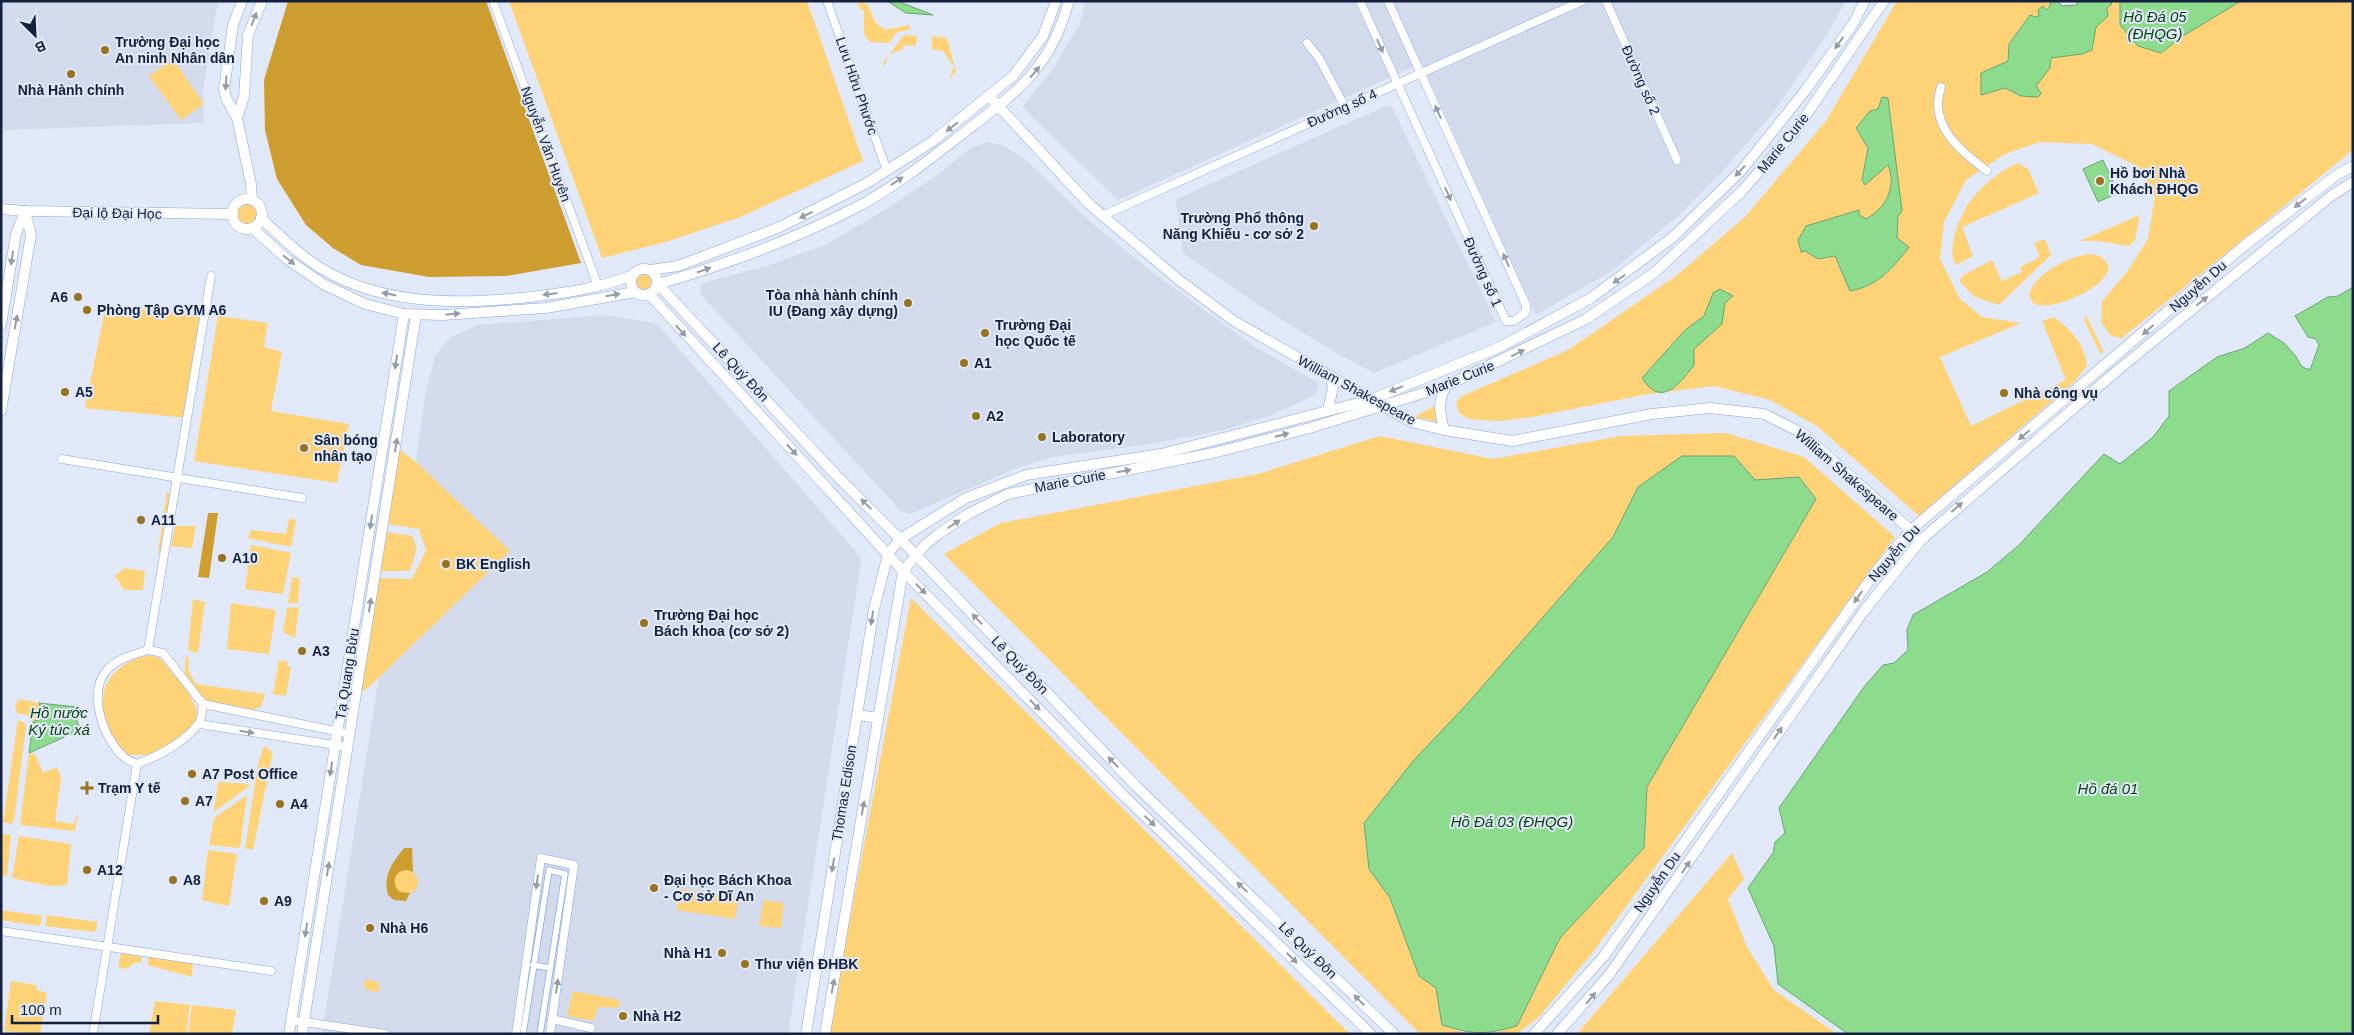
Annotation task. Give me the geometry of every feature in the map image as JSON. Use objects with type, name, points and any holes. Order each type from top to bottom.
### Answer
[{"type":"street","points":[[242,1],[233,25],[224,89],[226,98],[237,118],[251,184],[252,200]]},
{"type":"street","points":[[237,118],[244,97],[248,35],[262,1]]},
{"type":"street","name":"Nguyễn Văn Huyên","points":[[493,1],[598,286]]},
{"type":"street","name":"Lưu Hữu Phước","points":[[827,1],[887,171]]},
{"type":"street","points":[[1056,1],[1042,36],[1028,59],[990,96],[934,141],[821,209],[780,227],[678,266],[650,270],[641,269],[633,275],[598,286],[558,294],[476,301],[437,301],[401,297],[359,285],[311,262],[291,247],[261,218],[259,205],[252,200],[239,202],[233,214],[239,226],[252,228],[287,258],[323,284],[365,304],[404,314],[416,315],[546,308],[635,292],[641,295],[649,294],[658,284],[781,242],[856,208],[928,160],[1022,86],[1040,66],[1055,42],[1069,1]]},
{"type":"street","name":"Đường số 1","points":[[1360,1],[1506,321],[1514,321],[1526,312],[1526,305],[1388,1]]},
{"type":"street","name":"Đường số 4","points":[[1102,216],[1582,1]]},
{"type":"street","name":"Đường số 2","points":[[1606,1],[1677,160]]},
{"type":"street","name":"Marie Curie","points":[[888,554],[900,539],[966,498],[1026,476],[1161,454],[1370,400],[1462,363],[1536,329],[1591,298],[1674,237],[1741,171],[1805,91],[1853,24],[1865,1]]},
{"type":"street","name":"Marie Curie","points":[[903,571],[916,555],[945,530],[1008,494],[1213,453],[1382,406],[1446,386],[1586,319],[1654,273],[1691,241],[1741,192],[1796,130],[1884,1]]},
{"type":"street","points":[[1307,43],[1319,58],[1346,107]]},
{"type":"street","points":[[1941,87],[1939,111],[1944,130],[1954,145],[1987,171]]},
{"type":"street","points":[[1805,91],[1816,101]]},
{"type":"street","name":"William Shakespeare","points":[[990,96],[1102,216],[1179,280],[1229,317],[1411,422],[1444,430],[1512,441],[1652,414],[1710,408],[1764,414],[1802,433],[1921,540]]},
{"type":"street","name":"Nguyễn Du","points":[[1534,1034],[1604,956],[1877,570],[1911,530],[2244,246],[2338,174],[2353,166]]},
{"type":"street","points":[[2338,174],[2350,184]]},
{"type":"street","name":"Nguyễn Du","points":[[1557,1034],[1609,975],[1864,611],[1921,540],[2118,370],[2350,184]]},
{"type":"street","name":"Đại lộ Đại Học","points":[[1,209],[233,214]]},
{"type":"street","points":[[1,325],[16,234],[25,211]]},
{"type":"street","points":[[1,411],[5,370],[31,235],[25,211]]},
{"type":"street","points":[[252,228],[261,218]]},
{"type":"street","points":[[650,270],[656,276],[658,284]]},
{"type":"street","points":[[633,275],[631,282],[635,292]]},
{"type":"street","points":[[148,650],[212,276]]},
{"type":"street","name":"Lê Quý Đôn","points":[[658,284],[836,475],[916,555],[1136,786],[1278,920],[1394,1034]]},
{"type":"street","name":"Lê Quý Đôn","points":[[649,294],[903,571],[1125,797],[1371,1034]]},
{"type":"street","name":"Tạ Quang Bửu","points":[[289,1034],[404,314]]},
{"type":"street","name":"Tạ Quang Bửu","points":[[302,1034],[416,315]]},
{"type":"street","points":[[1328,410],[1333,387],[1330,376]]},
{"type":"street","points":[[1444,430],[1440,413],[1440,398],[1446,386]]},
{"type":"street","points":[[62,459],[302,498]]},
{"type":"street","points":[[825,486],[836,475]]},
{"type":"street","points":[[366,553],[378,555]]},
{"type":"street","name":"Thomas Edison","points":[[806,1034],[874,609],[888,554]]},
{"type":"street","name":"Thomas Edison","points":[[825,1034],[903,571]]},
{"type":"street","points":[[202,704],[198,724],[172,747],[152,759],[137,764],[124,758],[113,744],[101,718],[98,696],[105,671],[110,666],[148,650],[163,654],[202,704],[350,734]]},
{"type":"street","points":[[857,715],[878,718]]},
{"type":"street","points":[[198,724],[348,747]]},
{"type":"street","points":[[93,1034],[137,764]]},
{"type":"street","points":[[1125,797],[1136,786]]},
{"type":"street","points":[[1189,859],[1199,846]]},
{"type":"street","points":[[516,1034],[541,858],[574,865],[550,1034]]},
{"type":"street","points":[[522,1034],[549,870],[565,874],[540,1034]]},
{"type":"street","points":[[1268,934],[1278,920]]},
{"type":"street","points":[[1,931],[271,971]]},
{"type":"street","points":[[533,965],[550,968]]},
{"type":"street","points":[[552,1019],[591,1028]]},
{"type":"street","points":[[291,1020],[385,1034]]},
{"type":"shaded area","name":"Trường Đại học An ninh Nhân dân","points":[[1,1],[220,1],[216,11],[203,90],[204,123],[1,130]]},
{"type":"shaded area","points":[[288,1],[486,1],[581,263],[506,276],[429,277],[361,265],[333,248],[306,225],[277,179],[265,130],[264,80]]},
{"type":"shaded area","points":[[509,1],[807,1],[863,161],[740,217],[666,242],[602,258]]},
{"type":"shaded area","points":[[861,1],[868,5],[875,22],[885,30],[909,25],[911,29],[896,33],[889,43],[870,42],[864,34],[864,11],[857,5]]},
{"type":"shaded area","points":[[1085,1],[1846,1],[1826,36],[1772,114],[1723,171],[1680,214],[1612,271],[1536,315],[1422,63],[1118,200],[1022,107],[1050,73],[1080,23]]},
{"type":"shaded area","points":[[1897,1],[2050,1],[2050,6],[2047,10],[2040,11],[2039,15],[2026,20],[2009,44],[2008,61],[1981,95],[2005,88],[2021,96],[2036,85],[2044,76],[2051,58],[2082,54],[2092,50],[2096,27],[2108,16],[2107,8],[2111,5],[2112,1],[2120,1],[2120,25],[2161,53],[2183,36],[2241,1],[2353,1],[2353,150],[2122,338],[2111,336],[2101,322],[2102,301],[2127,272],[2148,239],[2155,196],[2139,167],[2092,144],[2040,142],[2005,154],[1966,180],[1944,222],[1940,259],[1960,299],[1982,317],[2021,323],[1940,357],[1971,426],[2066,380],[2042,321],[2054,317],[2066,327],[2080,344],[2087,366],[2075,381],[1919,516],[1817,426],[1770,400],[1715,386],[1648,394],[1532,417],[1499,421],[1469,419],[1459,413],[1456,403],[1460,397],[1568,350],[1676,276],[1745,217],[1826,121]],"holes":[[[1878,109],[1902,206],[1898,216],[1897,238],[1909,247],[1884,275],[1861,289],[1851,291],[1835,256],[1818,259],[1805,251],[1859,210],[1859,215],[1866,219],[1879,209],[1888,196],[1891,182],[1888,165],[1865,185],[1862,180],[1868,148],[1856,128],[1870,111]]]},
{"type":"shaded area","points":[[904,35],[917,36],[916,46],[904,45],[903,49],[889,55]]},
{"type":"shaded area","points":[[932,36],[947,38],[956,72],[949,79],[954,67],[943,51],[932,49]]},
{"type":"shaded area","points":[[889,55],[884,67],[883,63]]},
{"type":"shaded area","points":[[173,59],[204,104],[181,120],[149,76]]},
{"type":"shaded area","name":"Trường Phổ thông Năng Khiếu - cơ sở 2","points":[[1386,106],[1392,107],[1496,322],[1374,373],[1338,354],[1269,312],[1183,253],[1176,199]]},
{"type":"shaded area","name":"Trường Đại học Quốc tế","points":[[987,142],[1002,145],[1025,159],[1093,224],[1156,275],[1255,347],[1319,383],[1318,391],[1313,396],[1274,414],[1224,430],[1151,444],[1053,457],[1017,468],[910,514],[901,511],[701,295],[700,289],[703,283],[767,266],[825,245],[883,211],[939,174],[969,149]]},
{"type":"shaded area","points":[[2018,163],[2028,169],[2039,193],[1962,227],[1973,256],[1956,265],[1952,252],[1954,238],[1969,203],[1986,184],[2006,169]]},
{"type":"shaded area","points":[[247,203],[255,206],[258,214],[255,222],[247,225],[239,222],[236,214],[239,206]]},
{"type":"shaded area","points":[[2140,215],[2135,240],[2129,246],[2098,241],[2079,241]]},
{"type":"shaded area","points":[[2045,239],[2051,255],[1999,305],[1975,297],[1960,282],[1962,276],[1992,260],[2002,281],[2022,272],[2020,267],[2040,257],[2034,243]]},
{"type":"shaded area","points":[[2090,254],[2097,255],[2107,262],[2107,273],[2102,280],[2085,293],[2062,302],[2051,305],[2033,303],[2029,294],[2039,279],[2063,262]]},
{"type":"shaded area","points":[[644,271],[652,274],[655,282],[652,290],[644,293],[636,290],[633,282],[636,274]]},
{"type":"shaded area","points":[[106,305],[205,317],[188,418],[85,408]]},
{"type":"shaded area","name":"Trường Đại học Bách khoa (cơ sở 2)","points":[[605,315],[658,325],[859,555],[861,562],[788,1034],[322,1034],[379,677],[510,551],[416,462],[425,395],[436,354],[451,337],[478,325]]},
{"type":"shaded area","points":[[2086,315],[2103,350],[2101,355],[2084,320]]},
{"type":"shaded area","points":[[218,316],[268,323],[264,347],[282,352],[271,411],[349,424],[337,483],[194,461]]},
{"type":"shaded area","points":[[1440,403],[1445,423],[1414,417]]},
{"type":"shaded area","points":[[1726,433],[1804,457],[1895,537],[1593,952],[1539,1017],[1517,1034],[1491,1034],[1517,1026],[1560,938],[1644,848],[1647,787],[1816,499],[1799,477],[1755,480],[1734,456],[1639,487],[1613,537],[1467,704],[1414,760],[1369,869],[1390,898],[1419,976],[1436,988],[1442,1025],[1469,1034],[1420,1034],[944,554],[1001,523],[1258,474],[1380,436],[1493,459],[1621,436]]},
{"type":"shaded area","points":[[394,445],[416,462],[510,551],[368,688],[354,696],[374,578],[412,579],[426,550],[419,529],[381,523]]},
{"type":"shaded area","points":[[167,490],[171,499],[163,553],[158,553]]},
{"type":"shaded area","points":[[208,513],[218,513],[209,578],[198,577]]},
{"type":"shaded area","points":[[289,519],[296,520],[291,547],[248,538],[251,530],[286,534]]},
{"type":"shaded area","points":[[175,526],[196,526],[192,548],[171,546]]},
{"type":"shaded area","points":[[382,531],[412,536],[417,548],[410,571],[375,571]]},
{"type":"shaded area","points":[[251,545],[291,553],[283,594],[245,589]]},
{"type":"shaded area","points":[[124,568],[145,571],[143,590],[124,590],[115,576]]},
{"type":"shaded area","points":[[292,577],[300,578],[298,603],[288,603]]},
{"type":"shaded area","points":[[911,598],[1350,1034],[828,1034]]},
{"type":"shaded area","points":[[193,599],[205,602],[198,653],[188,650]]},
{"type":"shaded area","points":[[231,603],[276,610],[269,654],[227,649]]},
{"type":"shaded area","points":[[299,607],[295,638],[283,632],[287,608]]},
{"type":"shaded area","points":[[148,655],[160,658],[187,690],[196,707],[198,720],[192,728],[154,755],[123,755],[113,740],[106,724],[103,695],[108,682],[117,671],[130,662]]},
{"type":"shaded area","points":[[186,655],[189,659],[188,669],[196,684],[265,694],[261,707],[250,710],[198,700],[184,679]]},
{"type":"shaded area","points":[[279,660],[288,662],[287,666],[291,667],[286,696],[273,694]]},
{"type":"shaded area","points":[[20,699],[39,703],[44,717],[33,722],[27,715],[17,713],[15,705]]},
{"type":"shaded area","points":[[18,720],[25,723],[26,727],[14,820],[11,824],[3,822]]},
{"type":"shaded area","points":[[264,746],[273,752],[253,850],[245,848],[258,765]]},
{"type":"shaded area","points":[[29,753],[35,754],[43,773],[57,767],[61,778],[55,821],[74,824],[79,810],[75,831],[20,825]]},
{"type":"shaded area","points":[[218,782],[250,784],[214,812]]},
{"type":"shaded area","points":[[247,795],[240,848],[209,845],[214,818]]},
{"type":"shaded area","points":[[1,834],[11,835],[7,876],[1,875]]},
{"type":"shaded area","points":[[19,836],[71,844],[67,884],[56,886],[12,878]]},
{"type":"shaded area","points":[[404,848],[412,848],[413,872],[408,870],[399,873],[396,876],[395,884],[400,892],[410,893],[406,901],[394,900],[388,895],[387,888],[390,870]]},
{"type":"shaded area","points":[[208,850],[237,854],[229,906],[202,900]]},
{"type":"shaded area","points":[[1732,853],[1744,879],[1728,899],[1747,947],[1774,990],[1837,1034],[1577,1034]]},
{"type":"shaded area","points":[[406,870],[414,874],[418,882],[414,890],[406,894],[398,890],[394,882],[398,874]]},
{"type":"shaded area","points":[[679,890],[739,898],[735,919],[677,910]]},
{"type":"shaded area","points":[[764,900],[784,903],[781,928],[759,926]]},
{"type":"shaded area","points":[[1,910],[42,916],[40,926],[1,920]]},
{"type":"shaded area","points":[[47,915],[98,922],[95,932],[45,926]]},
{"type":"shaded area","points":[[121,952],[142,957],[141,963],[136,962],[127,969],[118,967]]},
{"type":"shaded area","points":[[148,955],[193,963],[192,977],[148,965]]},
{"type":"shaded area","points":[[368,979],[379,983],[379,990],[375,992],[365,989],[364,981]]},
{"type":"shaded area","points":[[11,981],[36,985],[37,990],[47,993],[40,1034],[4,1031]]},
{"type":"shaded area","points":[[573,991],[616,999],[620,1002],[619,1008],[598,1007],[593,1021],[567,1016]]},
{"type":"shaded area","points":[[155,1001],[190,1005],[186,1034],[149,1034]]},
{"type":"shaded area","points":[[192,1005],[236,1010],[232,1034],[188,1034]]},
{"type":"water","points":[[887,1],[897,1],[933,15],[906,13]]},
{"type":"water","points":[[2050,1],[2058,1],[2062,6],[2077,5],[2077,1],[2112,1],[2111,5],[2107,8],[2108,16],[2096,27],[2092,50],[2082,54],[2051,58],[2050,68],[2036,86],[2041,93],[2038,97],[2021,96],[2005,88],[1981,95],[1981,73],[2008,61],[2009,44],[2030,15],[2039,16],[2038,10],[2043,6],[2047,10],[2050,6]]},
{"type":"water","name":"Hồ Đá 05 (ĐHQG)","points":[[2120,1],[2241,1],[2183,36],[2161,53],[2138,46],[2120,25]]},
{"type":"water","points":[[1882,97],[1888,98],[1902,211],[1898,216],[1897,238],[1909,247],[1897,262],[1876,281],[1860,289],[1850,291],[1835,256],[1818,259],[1805,251],[1801,252],[1798,240],[1806,226],[1859,210],[1859,215],[1866,219],[1884,203],[1888,196],[1891,181],[1888,165],[1865,185],[1862,180],[1868,148],[1856,128],[1870,111],[1878,109]]},
{"type":"water","name":"Hồ bơi Nhà Khách ĐHQG","points":[[2103,160],[2118,193],[2098,202],[2083,169]]},
{"type":"water","name":"Hồ đá 01","points":[[2353,287],[2353,1034],[1848,1034],[1778,984],[1774,946],[1748,888],[1773,853],[1775,842],[1785,833],[1779,808],[1864,687],[1883,665],[1894,663],[1908,650],[1907,630],[1913,615],[1987,572],[2018,546],[2104,454],[2120,464],[2153,437],[2169,416],[2169,391],[2217,357],[2245,348],[2268,333],[2284,343],[2295,355],[2302,367],[2310,370],[2319,345],[2316,339],[2308,337],[2295,316],[2328,297],[2338,296]]},
{"type":"water","points":[[1720,289],[1733,296],[1725,303],[1722,324],[1694,349],[1694,365],[1682,380],[1670,390],[1656,391],[1649,387],[1642,378],[1685,330],[1704,316],[1713,293]]},
{"type":"water","name":"Hồ Đá 03 (ĐHQG)","points":[[1682,456],[1734,456],[1755,480],[1799,477],[1816,499],[1647,787],[1644,848],[1560,938],[1517,1026],[1480,1033],[1463,1031],[1442,1025],[1436,988],[1419,976],[1390,898],[1369,869],[1364,823],[1414,760],[1467,704],[1613,537],[1638,487]]},
{"type":"water","name":"Hồ nước Ký túc xá","points":[[39,703],[76,707],[77,722],[82,729],[29,753],[33,722],[44,717]]},
{"type":"place","name":"Trường Đại học An ninh Nhân dân","points":[[105,50]]},
{"type":"place","name":"Nhà Hành chính","points":[[71,74]]},
{"type":"place","name":"Hồ bơi Nhà Khách ĐHQG","points":[[2100,181]]},
{"type":"place","name":"Trường Phổ thông Năng Khiếu - cơ sở 2","points":[[1314,226]]},
{"type":"place","name":"A6","points":[[78,297]]},
{"type":"place","name":"Tòa nhà hành chính IU (Đang xây dựng)","points":[[908,303]]},
{"type":"place","name":"Phòng Tập GYM A6","points":[[87,310]]},
{"type":"place","name":"Trường Đại học Quốc tế","points":[[985,333]]},
{"type":"place","name":"A1","points":[[964,363]]},
{"type":"place","name":"A5","points":[[65,392]]},
{"type":"place","name":"Nhà công vụ","points":[[2004,393]]},
{"type":"place","name":"A2","points":[[976,416]]},
{"type":"place","name":"Laboratory","points":[[1042,437]]},
{"type":"place","name":"Sân bóng nhân tạo","points":[[304,448]]},
{"type":"place","name":"A11","points":[[141,520]]},
{"type":"place","name":"A10","points":[[222,558]]},
{"type":"place","name":"BK English","points":[[446,564]]},
{"type":"place","name":"Trường Đại học Bách khoa (cơ sở 2)","points":[[644,623]]},
{"type":"place","name":"A3","points":[[302,651]]},
{"type":"place","name":"A7 Post Office","points":[[192,774]]},
{"type":"place","name":"Trạm Y tế","points":[[87,788]]},
{"type":"place","name":"A7","points":[[185,801]]},
{"type":"place","name":"A4","points":[[280,804]]},
{"type":"place","name":"A12","points":[[87,870]]},
{"type":"place","name":"A8","points":[[173,880]]},
{"type":"place","name":"Đại học Bách Khoa - Cơ sở Dĩ An","points":[[654,888]]},
{"type":"place","name":"A9","points":[[264,901]]},
{"type":"place","name":"Nhà H6","points":[[370,928]]},
{"type":"place","name":"Nhà H1","points":[[722,953]]},
{"type":"place","name":"Thư viện ĐHBK","points":[[745,964]]},
{"type":"place","name":"Nhà H2","points":[[623,1016]]}]
